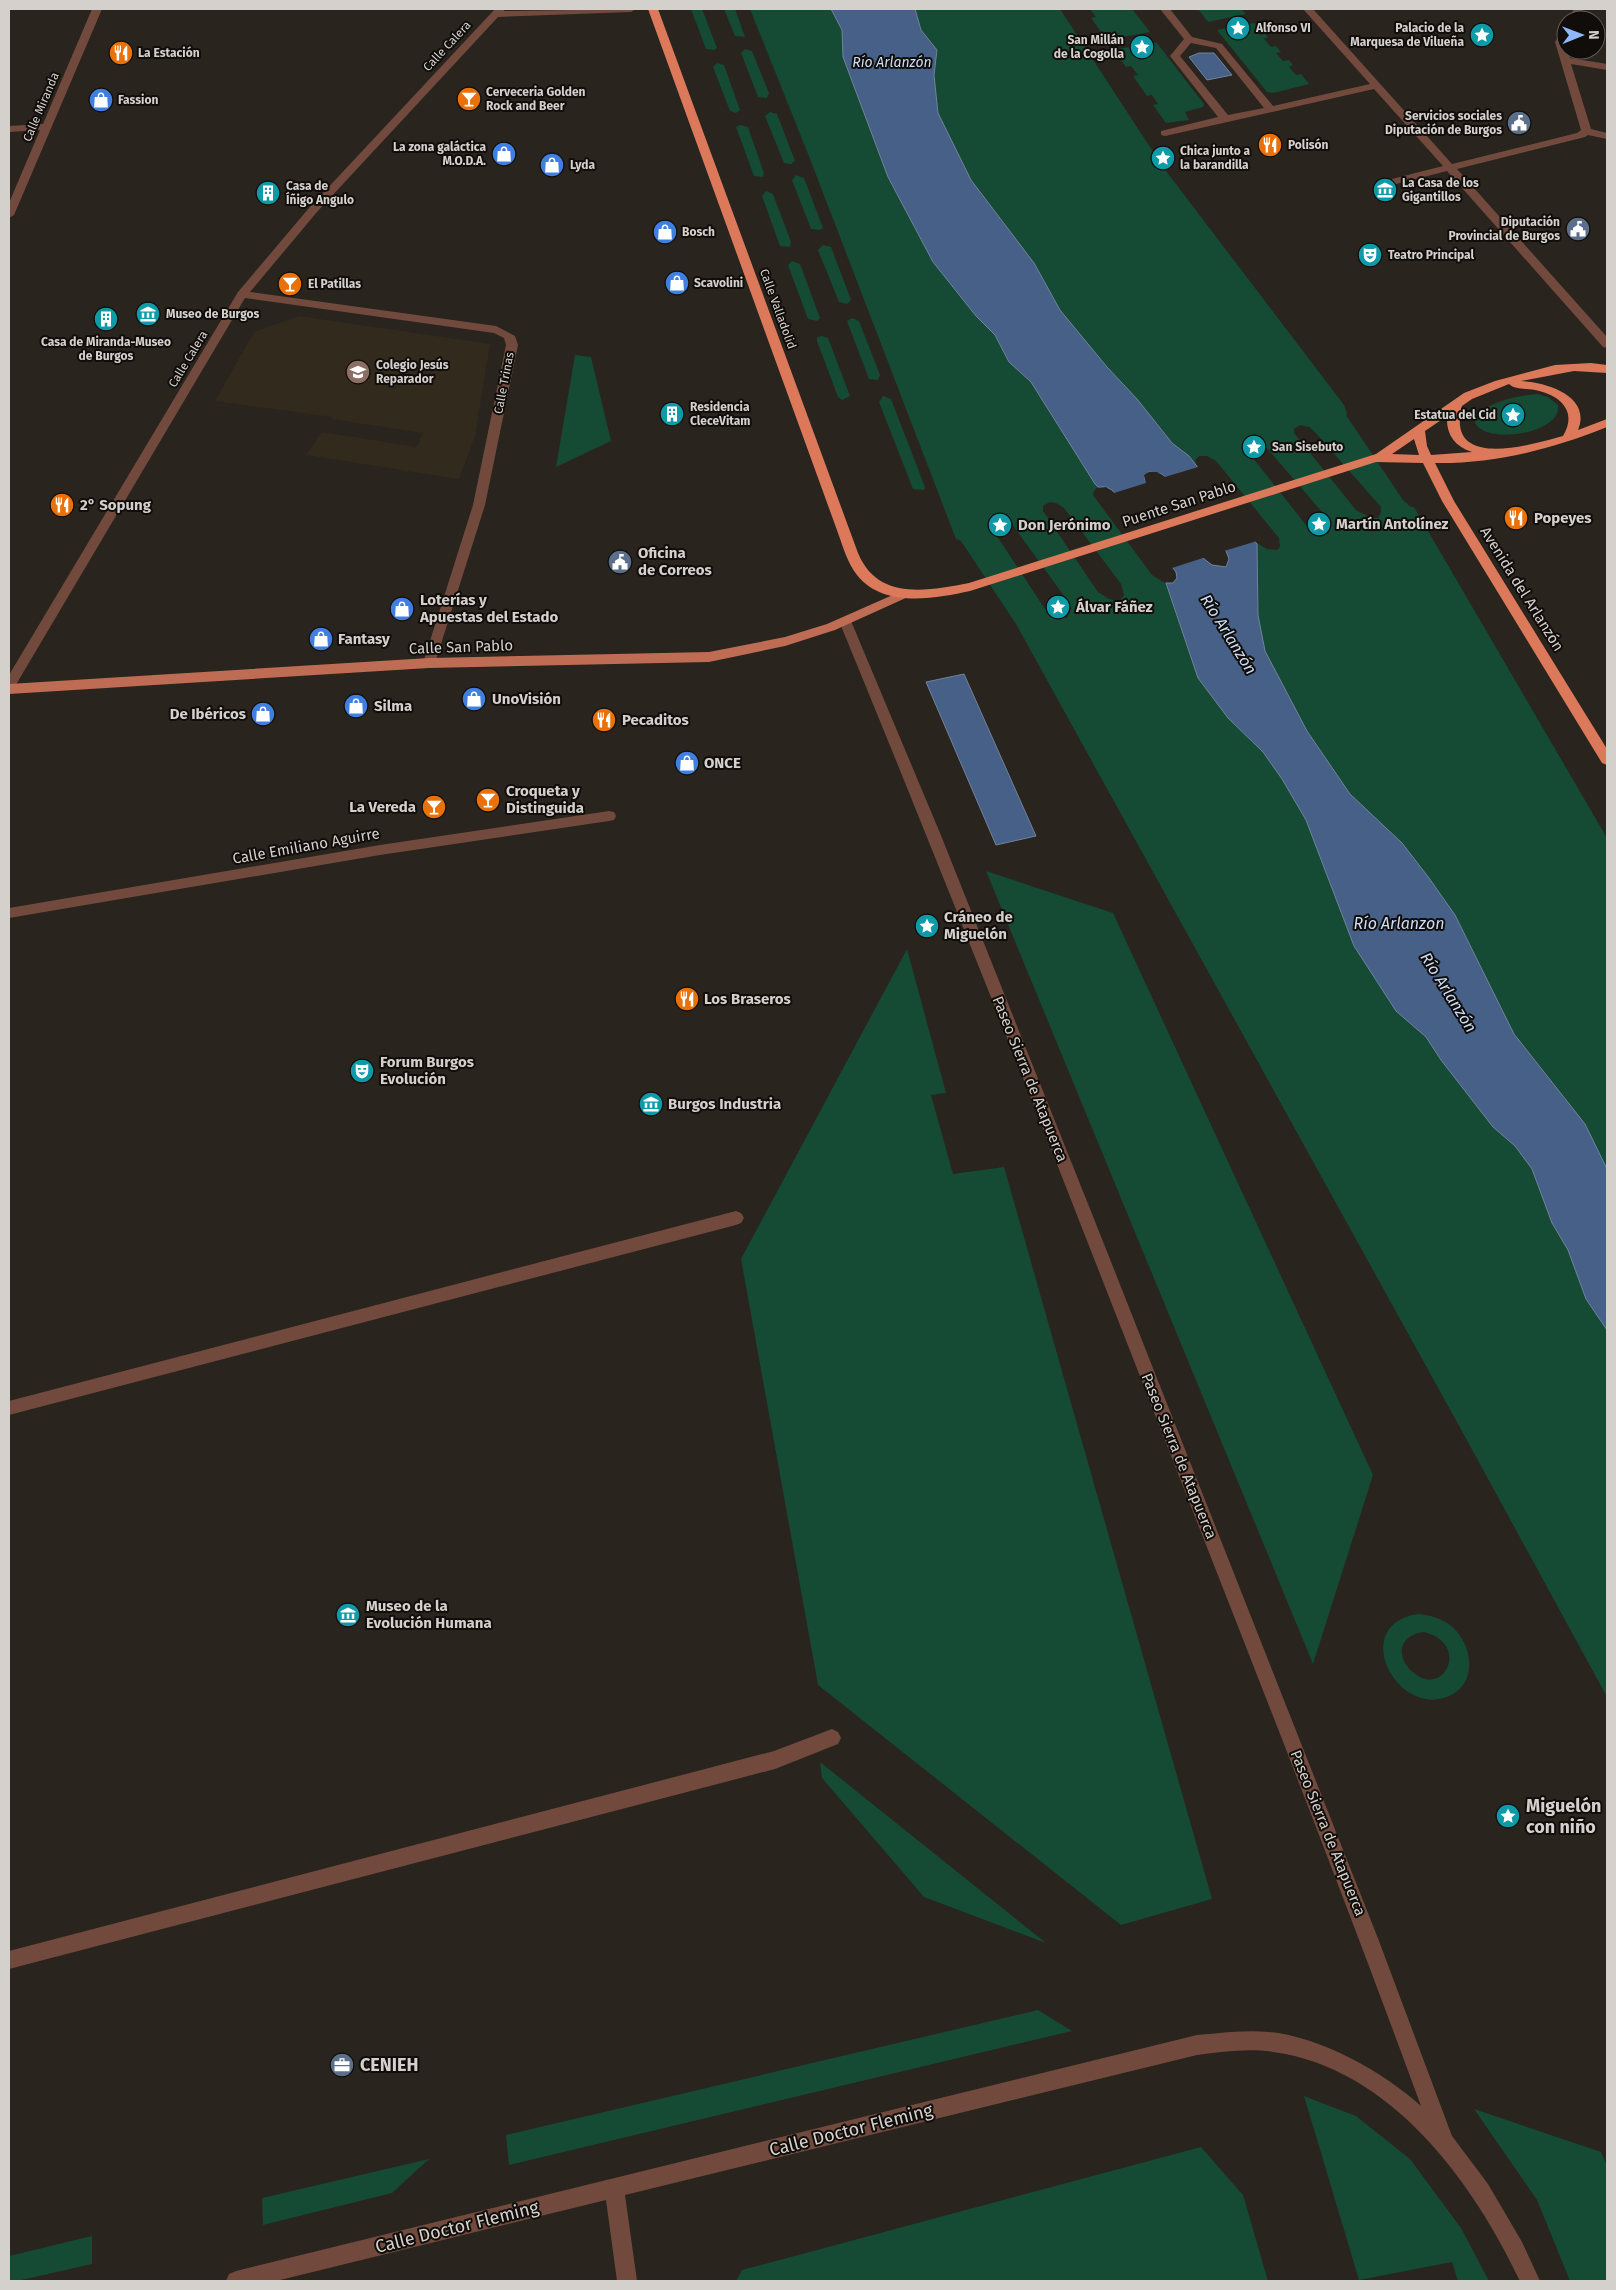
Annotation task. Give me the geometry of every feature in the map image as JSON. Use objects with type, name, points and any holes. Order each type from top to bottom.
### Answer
[{"type":"highway","name":"Calle Valladolid","points":[[653,9],[844,533],[862,572],[880,587],[904,594],[946,592],[988,582]]},
{"type":"highway","points":[[1380,457],[1468,396],[1501,384],[1552,371],[1584,367],[1607,369]]},
{"type":"highway","points":[[1501,384],[1532,384],[1552,390],[1565,399],[1574,411],[1574,426],[1567,439]]},
{"type":"highway","points":[[1456,405],[1452,417],[1452,430],[1460,441],[1470,448],[1504,454]]},
{"type":"highway","points":[[1380,457],[1426,459],[1504,454],[1567,439],[1607,423]]},
{"type":"highway","name":"Avenida del Arlanzón","points":[[1420,431],[1421,446],[1426,459],[1448,501],[1607,760]]},
{"type":"highway","name":"Puente San Pablo","points":[[988,582],[1380,457]]},
{"type":"main road","name":"Calle San Pablo","points":[[9,689],[429,663],[709,657],[786,641],[845,621],[904,594]]},
{"type":"street","name":"Calle Miranda","points":[[9,215],[97,9]]},
{"type":"street","name":"Calle Calera","points":[[9,685],[242,294],[313,210],[498,12],[631,9]]},
{"type":"street","points":[[1165,9],[1189,39],[1219,46],[1271,110]]},
{"type":"street","points":[[1308,9],[1607,344]]},
{"type":"street","points":[[1189,39],[1175,56],[1226,119]]},
{"type":"street","points":[[1586,131],[1564,60],[1607,67]]},
{"type":"street","points":[[1165,133],[1375,86]]},
{"type":"street","points":[[9,129],[46,128]]},
{"type":"street","points":[[1586,131],[1607,136]]},
{"type":"street","points":[[1396,181],[1582,135],[1586,131]]},
{"type":"street","name":"Calle Trinas","points":[[242,294],[496,330],[509,336],[512,345],[481,496],[429,663]]},
{"type":"street","name":"Paseo Sierra de Atapuerca","points":[[845,621],[969,925],[1356,1904],[1444,2142],[1481,2191],[1515,2249],[1530,2281]]},
{"type":"street","name":"Calle Emiliano Aguirre","points":[[9,912],[367,853],[608,816]]},
{"type":"street","points":[[9,1408],[736,1218]]},
{"type":"street","points":[[9,1960],[775,1760],[812,1744],[832,1738]]},
{"type":"street","name":"Calle Doctor Fleming","points":[[236,2281],[1196,2045],[1236,2042],[1279,2043],[1322,2057],[1366,2078],[1404,2104],[1444,2142]]},
{"type":"street","points":[[614,2188],[628,2281]]},
{"type":"shaded area","name":"Colegio Jesús Reparador","points":[[299,316],[490,344],[475,436],[459,479],[306,455],[322,432],[417,447],[423,433],[331,419],[332,417],[215,401],[254,332]]},
{"type":"green space","points":[[691,9],[702,9],[717,48],[714,50],[706,49]]},
{"type":"green space","points":[[724,9],[735,9],[745,37],[735,36]]},
{"type":"green space","points":[[750,9],[1060,9],[1163,167],[1344,405],[1346,415],[1403,500],[1411,507],[1414,507],[1607,838],[1607,1697],[1016,624],[961,541],[956,539],[810,159]],"holes":[[[1300,425],[1309,427],[1314,431],[1381,507],[1378,518],[1369,517],[1356,510],[1294,433],[1294,429]],[[1253,440],[1265,446],[1329,520],[1331,527],[1328,534],[1314,531],[1306,525],[1245,448],[1246,442]],[[1199,456],[1207,456],[1216,461],[1279,538],[1280,547],[1277,550],[1267,549],[1255,542],[1226,551],[1229,559],[1226,567],[1212,565],[1203,558],[1174,568],[1177,577],[1173,583],[1163,582],[1152,575],[1093,495],[1094,491],[1098,487],[1112,490],[1154,471],[1198,467],[1195,461]],[[1050,502],[1064,508],[1121,584],[1124,595],[1120,601],[1109,599],[1098,592],[1043,511],[1043,506]],[[1001,518],[1012,524],[1069,603],[1071,609],[1067,618],[1053,614],[1045,609],[991,527],[993,521]]]},
{"type":"green space","points":[[1090,9],[1132,9],[1150,32],[1107,40],[1091,18],[1096,17]]},
{"type":"green space","points":[[1198,9],[1241,9],[1246,14],[1208,22]]},
{"type":"green space","points":[[1254,23],[1258,27],[1255,28],[1260,35],[1265,34],[1268,37],[1264,39],[1271,47],[1276,46],[1281,52],[1276,53],[1283,61],[1289,60],[1293,65],[1289,67],[1296,75],[1301,74],[1309,84],[1273,93],[1267,92],[1217,30],[1231,27],[1235,32],[1245,30],[1242,25]]},
{"type":"green space","points":[[1157,43],[1204,104],[1203,107],[1185,112],[1189,120],[1166,123],[1153,105],[1158,104],[1152,95],[1147,96],[1133,76],[1138,75],[1131,66],[1126,67],[1116,53],[1117,49],[1135,46],[1139,51],[1147,49],[1144,44]]},
{"type":"green space","points":[[745,49],[752,51],[769,93],[767,98],[758,97],[741,53]]},
{"type":"green space","points":[[717,63],[724,65],[740,110],[736,113],[730,111],[713,67]]},
{"type":"green space","points":[[770,112],[777,114],[795,161],[791,164],[784,163],[765,116]]},
{"type":"green space","points":[[740,125],[748,127],[764,173],[763,177],[754,176],[736,127]]},
{"type":"green space","points":[[796,175],[804,178],[823,228],[820,230],[811,229],[792,180]]},
{"type":"green space","points":[[766,191],[773,194],[791,242],[790,247],[780,246],[762,196]]},
{"type":"green space","points":[[823,245],[831,247],[851,300],[847,304],[839,302],[818,250]]},
{"type":"green space","points":[[792,261],[800,264],[820,318],[817,321],[808,319],[788,265]]},
{"type":"green space","points":[[852,318],[859,321],[880,375],[878,380],[869,379],[847,321]]},
{"type":"green space","points":[[817,337],[828,338],[850,396],[842,400],[838,397],[817,341]]},
{"type":"green space","points":[[575,355],[591,357],[611,441],[556,467]]},
{"type":"green space","points":[[1537,394],[1548,397],[1558,405],[1556,416],[1546,424],[1533,430],[1500,435],[1486,432],[1477,425],[1474,415],[1488,407],[1512,398]]},
{"type":"green space","points":[[883,396],[891,399],[925,487],[924,490],[913,489],[879,402]]},
{"type":"green space","points":[[986,871],[1113,913],[1373,1475],[1313,1664]]},
{"type":"green space","points":[[907,949],[946,1093],[931,1095],[953,1174],[1004,1167],[1212,1899],[1121,1925],[818,1685],[741,1259]]},
{"type":"green space","points":[[1418,1614],[1427,1615],[1442,1620],[1457,1632],[1463,1640],[1469,1660],[1469,1670],[1461,1687],[1453,1694],[1433,1700],[1415,1696],[1400,1685],[1389,1669],[1383,1652],[1386,1635],[1397,1622]],"holes":[[[1424,1632],[1438,1638],[1446,1647],[1449,1657],[1448,1666],[1443,1674],[1435,1679],[1425,1679],[1414,1673],[1406,1665],[1402,1654],[1403,1645],[1408,1638]]]},
{"type":"green space","points":[[820,1762],[1046,1943],[924,1897],[822,1778]]},
{"type":"green space","points":[[1038,2010],[1072,2031],[509,2165],[506,2135]]},
{"type":"green space","points":[[1304,2096],[1356,2116],[1410,2159],[1461,2228],[1489,2281],[1458,2281],[1452,2262],[1359,2280]]},
{"type":"green space","points":[[1474,2109],[1601,2152],[1607,2166],[1607,2281],[1570,2281],[1537,2200]]},
{"type":"green space","points":[[1201,2147],[1243,2195],[1268,2281],[736,2281],[742,2270]]},
{"type":"green space","points":[[429,2159],[392,2193],[263,2225],[262,2198]]},
{"type":"green space","points":[[92,2236],[92,2264],[17,2281],[9,2281],[9,2256]]},
{"type":"water","points":[[831,9],[915,9],[921,30],[937,50],[934,75],[938,113],[971,180],[1034,263],[1060,310],[1107,367],[1137,399],[1172,443],[1189,456],[1257,544],[1258,615],[1265,651],[1307,731],[1350,794],[1402,843],[1455,915],[1514,1034],[1585,1124],[1607,1169],[1607,1330],[1586,1299],[1568,1250],[1552,1223],[1532,1169],[1515,1146],[1493,1127],[1441,1060],[1426,1037],[1396,1011],[1354,946],[1306,820],[1282,779],[1263,752],[1228,718],[1198,678],[1166,583],[1173,583],[1177,578],[1176,572],[1112,490],[1106,487],[1098,487],[1095,484],[1031,382],[1009,362],[995,335],[976,316],[933,262],[888,177],[843,57],[842,30]],"holes":[[[1149,472],[1162,474],[1226,551],[1229,559],[1226,567],[1212,565],[1203,558],[1144,479]]]},
{"type":"water","points":[[1199,53],[1214,53],[1232,75],[1207,80],[1189,57]]},
{"type":"water","points":[[964,674],[1036,836],[996,845],[926,682]]},
{"type":"pier","points":[[1195,459],[1260,544],[1257,541],[1224,551],[1226,558],[1161,476],[1150,474],[1147,478],[1205,556],[1216,563],[1206,557],[1172,568],[1175,573],[1174,575],[1110,492],[1095,489],[1106,487],[1114,493],[1146,483],[1144,475],[1149,472],[1157,472],[1165,477],[1198,467]]},
{"type":"place","name":"Alfonso VI","points":[[1238,28]]},
{"type":"place","name":"Palacio de la Marquesa de Vilueña","points":[[1482,35]]},
{"type":"place","name":"San Millán de la Cogolla","points":[[1142,47]]},
{"type":"place","name":"La Estación","points":[[121,53]]},
{"type":"place","name":"Cerveceria Golden Rock and Beer","points":[[469,99]]},
{"type":"place","name":"Fassion","points":[[101,100]]},
{"type":"place","name":"Servicios sociales Diputación de Burgos","points":[[1519,123]]},
{"type":"place","name":"Polisón","points":[[1270,145]]},
{"type":"place","name":"La zona galáctica M.O.D.A.","points":[[504,154]]},
{"type":"place","name":"Chica junto a la barandilla","points":[[1163,158]]},
{"type":"place","name":"Lyda","points":[[552,165]]},
{"type":"place","name":"La Casa de los Gigantillos","points":[[1385,190]]},
{"type":"place","name":"Casa de Íñigo Angulo","points":[[268,193]]},
{"type":"place","name":"Diputación Provincial de Burgos","points":[[1578,229]]},
{"type":"place","name":"Bosch","points":[[665,232]]},
{"type":"place","name":"Teatro Principal","points":[[1370,255]]},
{"type":"place","name":"Scavolini","points":[[677,283]]},
{"type":"place","name":"El Patillas","points":[[290,284]]},
{"type":"place","name":"Museo de Burgos","points":[[148,314]]},
{"type":"place","name":"Casa de Miranda-Museo de Burgos","points":[[106,319]]},
{"type":"place","name":"Colegio Jesús Reparador","points":[[358,372]]},
{"type":"place","name":"Residencia CleceVitam","points":[[672,414]]},
{"type":"place","name":"Estatua del Cid","points":[[1513,415]]},
{"type":"place","name":"San Sisebuto","points":[[1254,447]]},
{"type":"place","name":"2° Sopung","points":[[62,505]]},
{"type":"place","name":"Popeyes","points":[[1516,518]]},
{"type":"place","name":"Martín Antolínez","points":[[1319,524]]},
{"type":"place","name":"Don Jerónimo","points":[[1000,525]]},
{"type":"place","name":"Oficina de Correos","points":[[620,562]]},
{"type":"place","name":"Álvar Fáñez","points":[[1058,607]]},
{"type":"place","name":"Loterías y Apuestas del Estado","points":[[402,609]]},
{"type":"place","name":"Fantasy","points":[[321,639]]},
{"type":"place","name":"UnoVisión","points":[[474,699]]},
{"type":"place","name":"Silma","points":[[356,706]]},
{"type":"place","name":"De Ibéricos","points":[[263,714]]},
{"type":"place","name":"Pecaditos","points":[[604,720]]},
{"type":"place","name":"ONCE","points":[[687,763]]},
{"type":"place","name":"Croqueta y Distinguida","points":[[488,800]]},
{"type":"place","name":"La Vereda","points":[[434,807]]},
{"type":"place","name":"Cráneo de Miguelón","points":[[927,926]]},
{"type":"place","name":"Los Braseros","points":[[687,999]]},
{"type":"place","name":"Forum Burgos Evolución","points":[[362,1071]]},
{"type":"place","name":"Burgos Industria","points":[[651,1104]]},
{"type":"place","name":"Museo de la Evolución Humana","points":[[348,1615]]},
{"type":"place","name":"Miguelón con niño","points":[[1508,1816]]},
{"type":"place","name":"CENIEH","points":[[342,2065]]},
{"type":"water label","name":"Río Arlanzón","points":[[892,62]]},
{"type":"water label","name":"Río Arlanzón","points":[[1229,634]]},
{"type":"water label","name":"Río Arlanzon","points":[[1399,923]]},
{"type":"water label","name":"Río Arlanzón","points":[[1449,992]]}]
